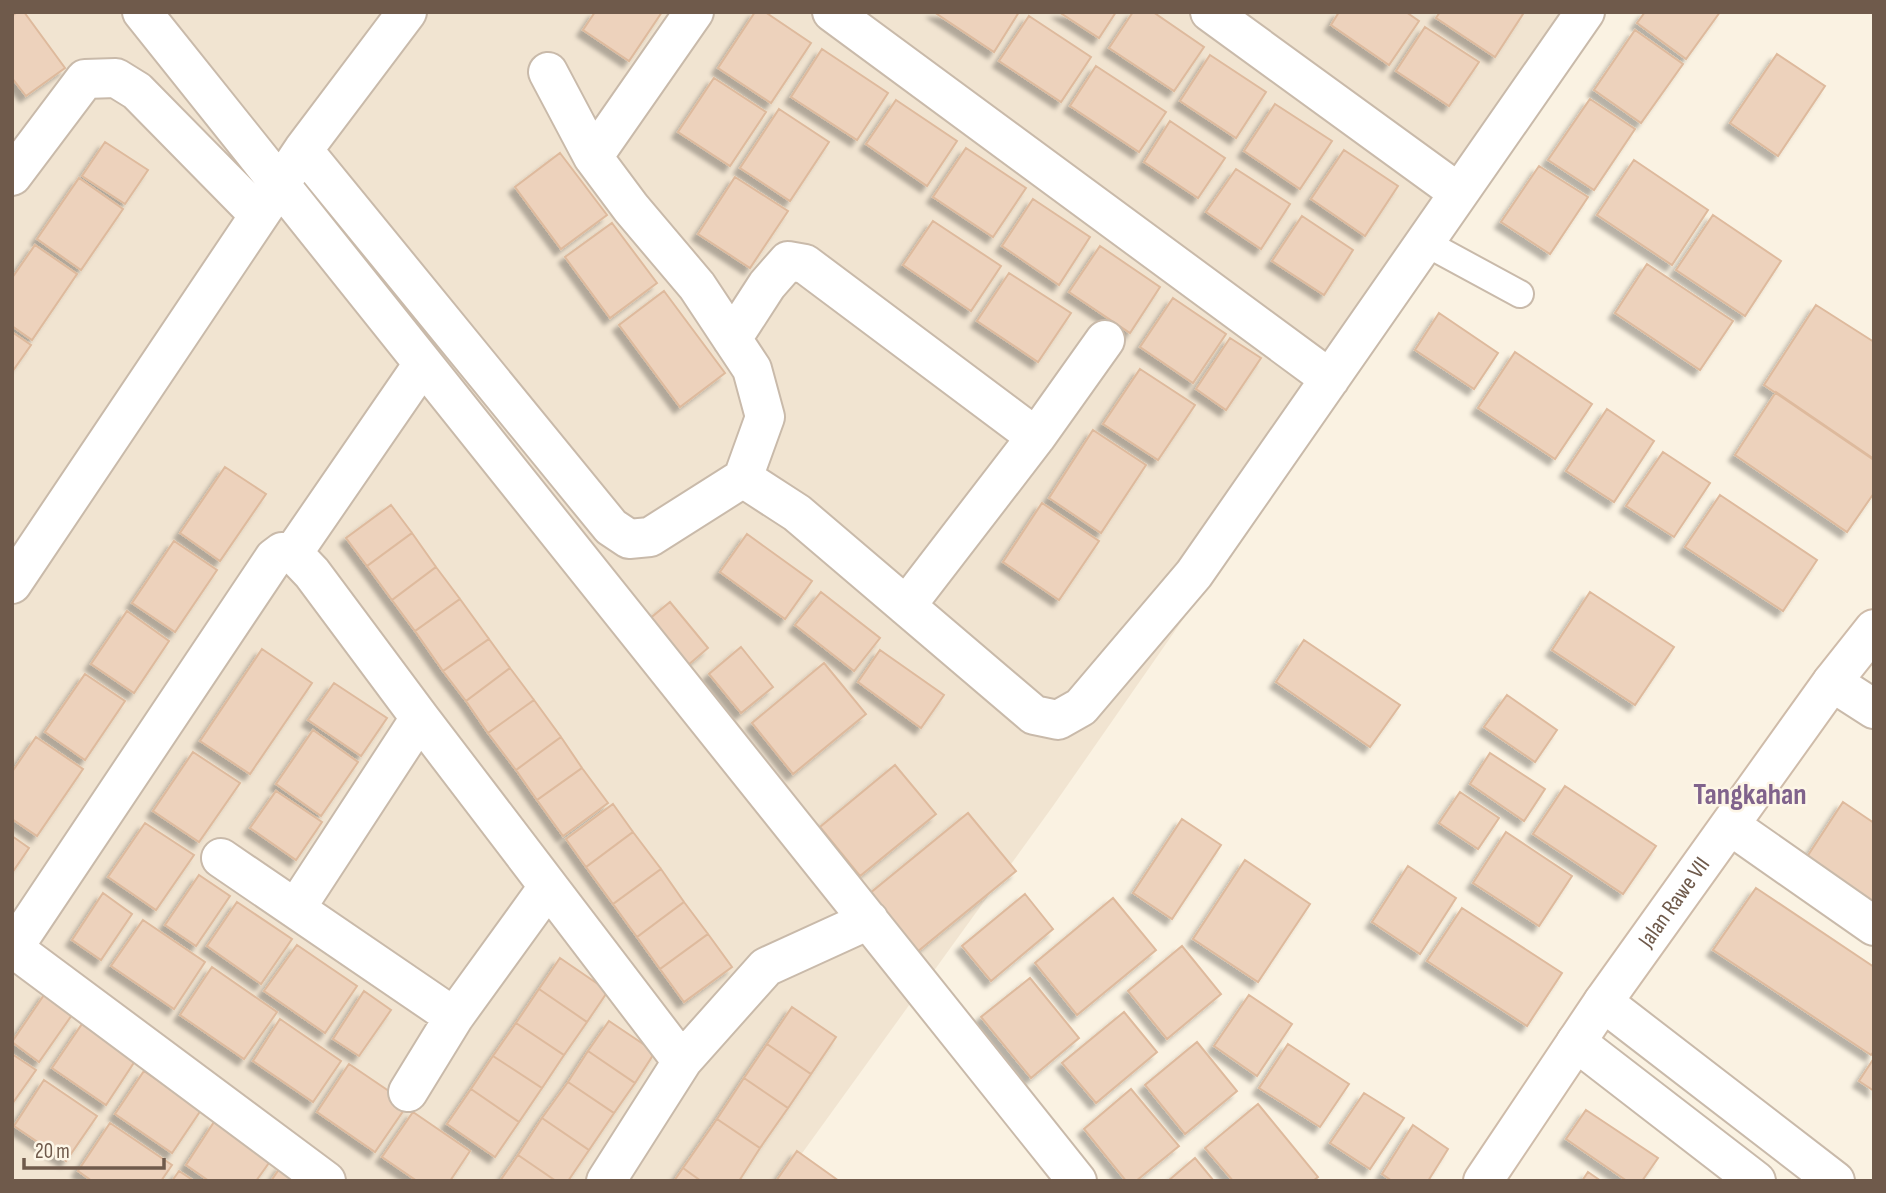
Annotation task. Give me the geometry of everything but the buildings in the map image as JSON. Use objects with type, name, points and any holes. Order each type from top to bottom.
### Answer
[{"type":"street","points":[[142,12],[270,200]]},
{"type":"street","points":[[12,584],[303,150],[407,12]]},
{"type":"street","points":[[593,157],[694,12]]},
{"type":"street","points":[[832,12],[1330,379]]},
{"type":"street","points":[[1210,12],[1459,193]]},
{"type":"street","points":[[743,478],[797,513],[1034,715],[1058,720],[1081,707],[1194,574],[1581,14]]},
{"type":"street","points":[[303,150],[558,458],[611,527],[629,539],[650,537],[743,478],[765,418],[752,369],[696,286],[631,208],[593,157],[548,72]]},
{"type":"street","points":[[12,176],[85,79],[116,78],[137,90],[270,200],[423,364],[1077,1181]]},
{"type":"street","points":[[732,339],[767,285],[788,261],[805,264],[1036,437]]},
{"type":"street","points":[[906,606],[1036,437],[1105,340]]},
{"type":"street","points":[[293,553],[423,364]]},
{"type":"street","points":[[326,1181],[13,949],[274,558],[282,552],[293,553],[312,573],[548,887],[683,1060]]},
{"type":"street","name":"Jalan Rawe VII","points":[[1483,1181],[1603,1002],[1832,682],[1874,629]]},
{"type":"street","points":[[1832,682],[1874,709]]},
{"type":"street","points":[[296,908],[420,718]]},
{"type":"street","points":[[1731,826],[1874,926]]},
{"type":"street","points":[[221,859],[454,1017]]},
{"type":"street","points":[[408,1092],[454,1017],[548,887]]},
{"type":"street","points":[[606,1181],[683,1060],[766,967],[869,920]]},
{"type":"street","points":[[1603,1002],[1835,1181]]},
{"type":"street","points":[[1576,1042],[1756,1181]]},
{"type":"lane","points":[[1424,243],[1520,294]]},
{"type":"shaded area","points":[[12,12],[1606,12],[1053,806],[782,1181],[12,1181]]},
{"type":"district","name":"Tangkahan","points":[[1750,795]]}]
